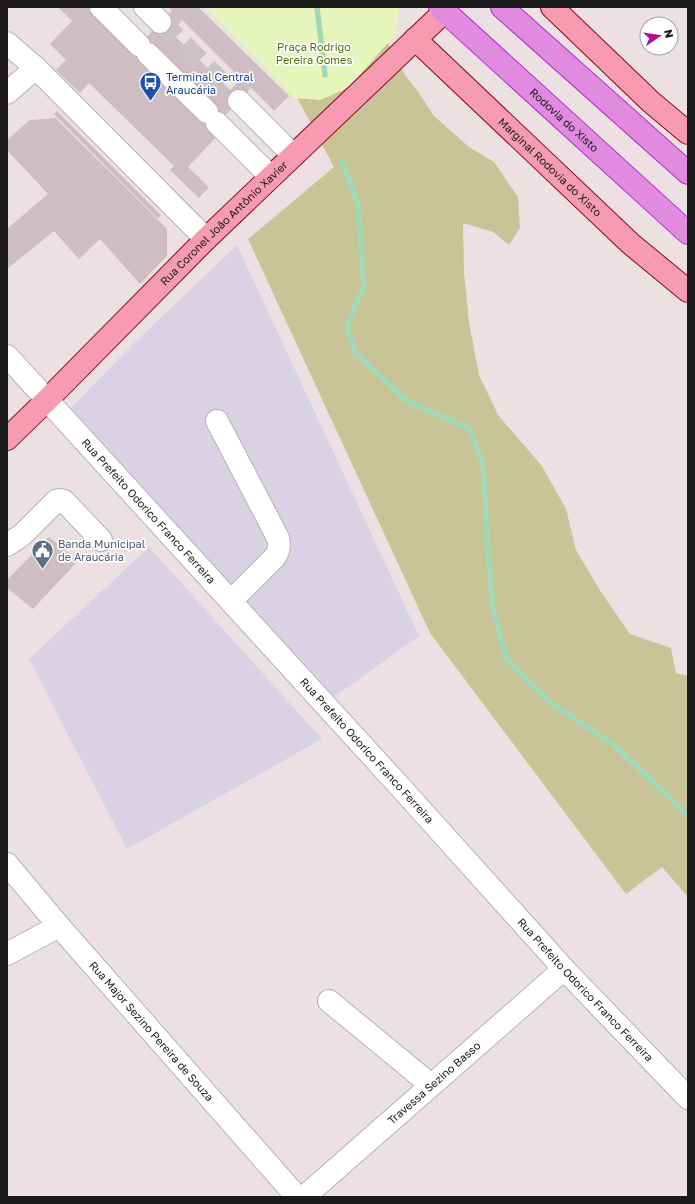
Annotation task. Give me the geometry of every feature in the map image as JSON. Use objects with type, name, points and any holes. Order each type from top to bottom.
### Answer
[{"type":"highway","points":[[502,7],[688,173]]},
{"type":"highway","name":"Rodovia do Xisto","points":[[445,8],[688,233]]},
{"type":"main road","points":[[552,7],[651,102],[688,133]]},
{"type":"main road","name":"Rua Coronel João Antônio Xavier","points":[[7,439],[206,239],[415,39],[445,8]]},
{"type":"main road","name":"Marginal Rodovia do Xisto","points":[[415,39],[630,244],[688,291]]},
{"type":"street","points":[[101,7],[271,177]]},
{"type":"street","points":[[145,7],[160,22]]},
{"type":"street","points":[[7,43],[36,68],[206,239]]},
{"type":"street","points":[[7,93],[36,68]]},
{"type":"street","points":[[239,101],[293,155]]},
{"type":"street","points":[[244,150],[253,155],[262,153],[269,147],[271,137],[266,129]]},
{"type":"street","name":"Rua Prefeito Odorico Franco Ferreira","points":[[7,356],[564,969],[688,1098]]},
{"type":"street","points":[[217,421],[278,538],[279,543],[276,557],[231,601]]},
{"type":"street","points":[[7,545],[22,534],[56,501],[60,500],[64,501],[101,540]]},
{"type":"street","name":"Rua Major Sezino Pereira de Souza","points":[[7,864],[59,926],[298,1197]]},
{"type":"street","points":[[7,954],[59,926]]},
{"type":"street","name":"Travessa Sezino Basso","points":[[304,1197],[564,969]]},
{"type":"street","points":[[329,1001],[431,1085]]},
{"type":"shaded area","points":[[369,7],[405,75],[434,116],[469,147],[494,162],[518,197],[520,228],[509,245],[493,232],[463,223],[464,272],[469,322],[479,375],[498,415],[542,466],[566,509],[576,550],[601,592],[630,634],[671,648],[676,673],[688,676],[688,897],[662,867],[626,894],[430,633],[248,239],[334,167],[291,86]]},
{"type":"shaded area","points":[[237,245],[419,636],[334,697],[70,409],[131,346]]},
{"type":"shaded area","points":[[149,547],[322,739],[127,849],[29,659]]},
{"type":"green space","name":"Praça Rodrigo Pereira Gomes","points":[[205,7],[399,7],[396,34],[348,88],[320,100],[294,98]]},
{"type":"building","name":"Terminal Central Araucária","points":[[58,7],[94,7],[136,48],[172,11],[168,7],[198,7],[289,96],[274,111],[251,88],[214,127],[220,133],[188,167],[209,187],[199,198],[170,170],[174,166],[89,83],[80,93],[56,70],[66,60],[50,44],[72,21]],"holes":[[[182,20],[241,79],[230,90],[171,32]]]},
{"type":"building","points":[[57,111],[161,215],[158,219],[54,114]]},
{"type":"building","points":[[56,118],[167,229],[167,256],[140,284],[100,239],[79,259],[54,231],[7,269],[7,229],[48,194],[7,150],[7,140],[30,120]]},
{"type":"building","name":"Banda Municipal de Araucária","points":[[49,537],[78,561],[33,609],[7,588],[7,580]]},
{"type":"waterway","points":[[317,7],[325,75]]},
{"type":"waterway","points":[[342,161],[358,204],[364,286],[347,326],[355,353],[407,401],[470,429],[483,464],[493,610],[507,660],[551,703],[614,745],[688,815]]},
{"type":"tunnel","points":[[160,22],[239,101]]},
{"type":"place","name":"Terminal Central Araucária","points":[[150,102]]},
{"type":"place","name":"Banda Municipal de Araucária","points":[[43,570]]}]
